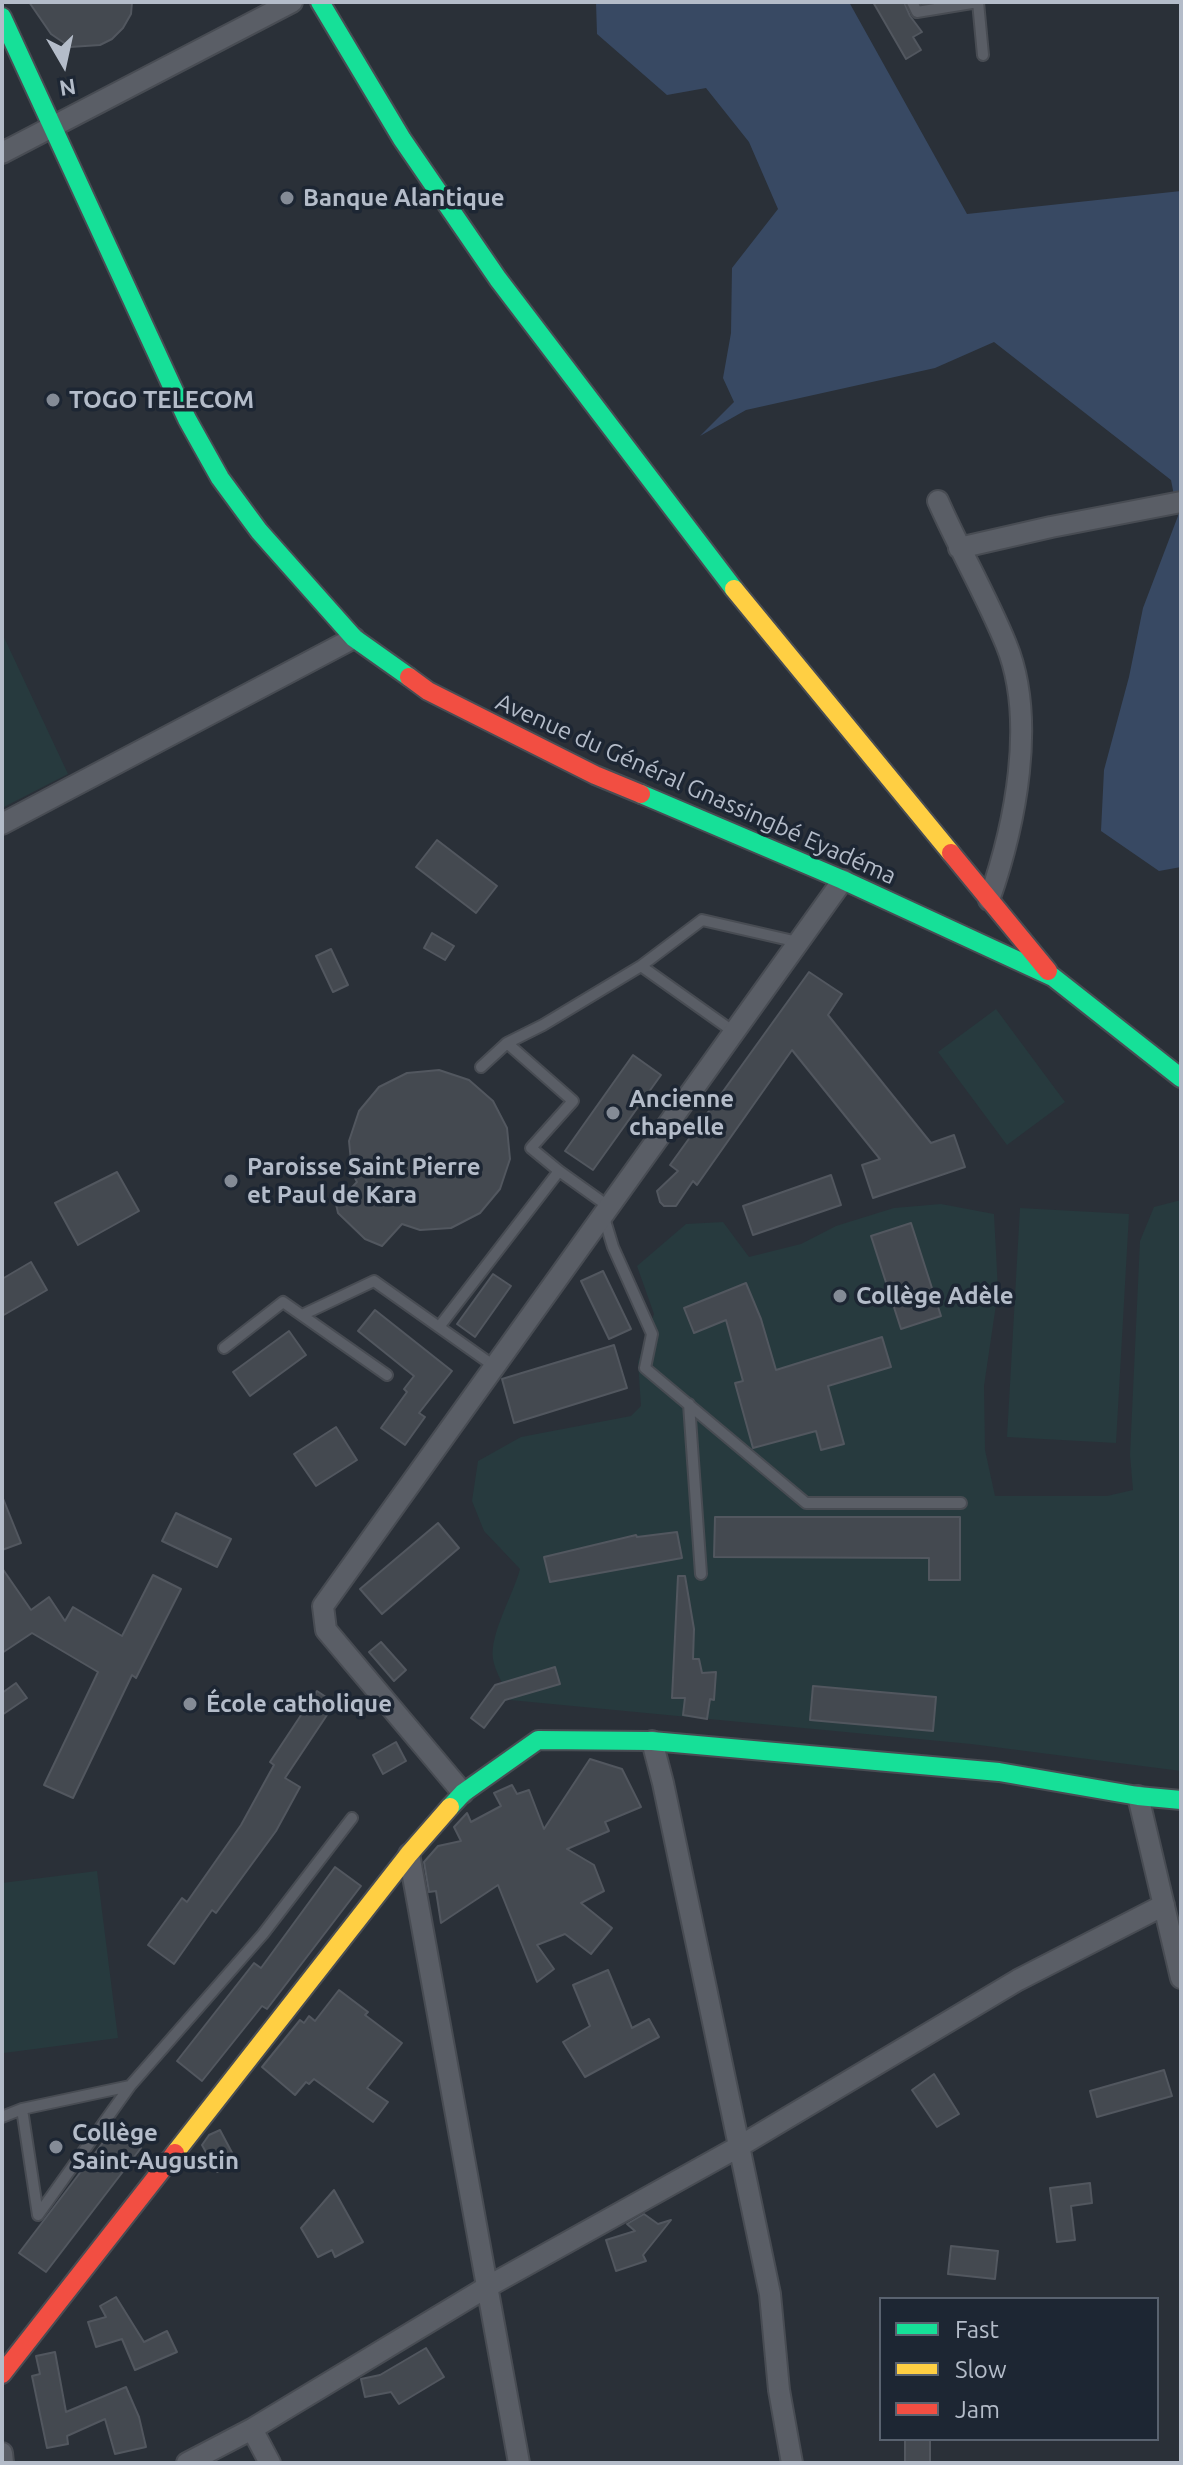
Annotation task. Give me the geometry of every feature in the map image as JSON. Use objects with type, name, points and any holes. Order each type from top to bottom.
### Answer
[{"type":"street","points":[[2,153],[292,2]]},
{"type":"street","points":[[320,2],[402,139],[498,279],[704,552],[1053,977]]},
{"type":"street","name":"Avenue du Général Gnassingbé Eyadéma","points":[[2,17],[187,419],[220,478],[259,531],[354,638],[428,691],[497,728],[595,775],[843,880],[1053,977],[1181,1078]]},
{"type":"street","points":[[938,501],[1007,646],[1021,707],[1020,773],[1005,854],[989,900]]},
{"type":"street","points":[[959,548],[1173,504]]},
{"type":"street","points":[[2,824],[354,638]]},
{"type":"street","points":[[463,1793],[326,1630],[323,1606],[843,880]]},
{"type":"street","points":[[2,2374],[409,1854],[463,1793],[538,1740],[652,1741],[999,1772],[1138,1796],[1181,1800]]},
{"type":"street","points":[[652,1741],[770,2294],[779,2390],[792,2463]]},
{"type":"street","points":[[1138,1796],[1181,1978]]},
{"type":"street","points":[[409,1854],[519,2463]]},
{"type":"street","points":[[187,2463],[252,2429],[487,2287],[740,2146],[1018,1980],[1164,1905]]},
{"type":"street","points":[[252,2429],[270,2463]]},
{"type":"street","points":[[2,2453],[3,2463]]},
{"type":"lane","points":[[912,2],[917,12],[937,5],[978,2],[983,55]]},
{"type":"lane","points":[[481,1067],[507,1043],[641,966],[702,920],[798,942]]},
{"type":"lane","points":[[641,966],[734,1032]]},
{"type":"lane","points":[[507,1043],[573,1101],[531,1148],[606,1210],[613,1247],[652,1334],[645,1368],[806,1503],[961,1503]]},
{"type":"lane","points":[[439,1327],[559,1171]]},
{"type":"lane","points":[[302,1315],[374,1281],[494,1366]]},
{"type":"lane","points":[[224,1348],[283,1302],[387,1375]]},
{"type":"lane","points":[[689,1404],[701,1574]]},
{"type":"lane","points":[[22,2109],[38,2215],[130,2086],[263,1934],[352,1818]]},
{"type":"lane","points":[[2,2117],[22,2109],[130,2086]]},
{"type":"green space","points":[[2,633],[68,774],[2,808]]},
{"type":"green space","points":[[996,1009],[1065,1102],[1007,1145],[938,1052]]},
{"type":"green space","points":[[1181,1200],[1181,1771],[971,1744],[510,1700],[496,1669],[493,1649],[498,1626],[520,1569],[484,1531],[472,1501],[478,1461],[521,1437],[631,1416],[641,1406],[638,1362],[654,1314],[637,1266],[686,1224],[723,1222],[749,1257],[801,1244],[836,1226],[894,1208],[941,1204],[994,1214],[998,1291],[984,1386],[985,1450],[995,1496],[1107,1496],[1133,1490],[1130,1455],[1140,1241],[1154,1207]]},
{"type":"green space","points":[[1020,1208],[1129,1214],[1116,1443],[1007,1437]]},
{"type":"green space","points":[[97,1871],[118,2038],[4,2053],[2,1883]]},
{"type":"water","points":[[596,2],[849,2],[967,214],[1181,191],[1181,867],[1159,871],[1101,831],[1104,770],[1129,677],[1143,608],[1178,516],[1171,480],[994,342],[935,368],[746,410],[700,436],[734,402],[723,378],[731,333],[732,268],[778,209],[749,142],[706,88],[667,95],[597,34]]},
{"type":"building","points":[[29,2],[132,2],[131,14],[112,39],[100,45],[70,47],[51,34]]},
{"type":"building","points":[[873,2],[904,2],[922,32],[913,37],[921,50],[906,59]]},
{"type":"building","points":[[437,840],[497,886],[476,913],[416,867]]},
{"type":"building","points":[[432,933],[454,946],[445,960],[424,948]]},
{"type":"building","points":[[331,949],[348,985],[333,992],[316,956]]},
{"type":"building","points":[[809,972],[842,994],[828,1015],[931,1143],[954,1135],[965,1167],[873,1198],[862,1165],[880,1159],[792,1050],[697,1185],[693,1181],[676,1206],[664,1206],[657,1191],[678,1171],[670,1165]]},
{"type":"building","name":"Ancienne chapelle","points":[[633,1055],[661,1075],[593,1170],[565,1151]]},
{"type":"building","points":[[439,1070],[469,1080],[493,1101],[507,1128],[510,1159],[500,1189],[480,1213],[451,1228],[420,1230],[402,1224],[382,1246],[365,1239],[338,1213],[336,1204],[357,1182],[352,1172],[349,1141],[359,1111],[379,1087],[407,1073]]},
{"type":"building","points":[[117,1172],[139,1211],[78,1245],[55,1203]]},
{"type":"building","points":[[831,1175],[841,1205],[753,1235],[743,1206]]},
{"type":"building","points":[[911,1223],[941,1316],[901,1329],[871,1236]]},
{"type":"building","points":[[31,1262],[47,1290],[2,1316],[2,1279]]},
{"type":"building","points":[[603,1271],[631,1329],[609,1339],[581,1281]]},
{"type":"building","points":[[493,1274],[511,1286],[475,1337],[457,1324]]},
{"type":"building","points":[[746,1283],[761,1319],[776,1370],[882,1337],[891,1367],[828,1386],[844,1444],[821,1450],[816,1431],[753,1448],[735,1383],[743,1381],[726,1320],[694,1333],[684,1308]]},
{"type":"building","points":[[375,1310],[452,1371],[419,1413],[425,1417],[405,1445],[381,1428],[407,1392],[404,1389],[414,1376],[358,1331]]},
{"type":"building","points":[[289,1331],[306,1355],[250,1396],[233,1372]]},
{"type":"building","points":[[614,1345],[627,1388],[514,1423],[502,1379]]},
{"type":"building","points":[[336,1427],[357,1460],[316,1486],[294,1454]]},
{"type":"building","points":[[2,1496],[21,1543],[2,1550]]},
{"type":"building","points":[[176,1513],[231,1539],[217,1567],[162,1541]]},
{"type":"building","points":[[715,1517],[960,1517],[960,1580],[929,1580],[929,1558],[714,1557]]},
{"type":"building","points":[[438,1523],[459,1548],[382,1614],[360,1589]]},
{"type":"building","points":[[677,1532],[682,1558],[550,1582],[544,1557],[636,1535]]},
{"type":"building","points":[[2,1568],[31,1610],[49,1597],[65,1621],[73,1607],[122,1636],[153,1575],[181,1589],[136,1678],[132,1675],[73,1798],[44,1785],[98,1672],[32,1633],[2,1653]]},
{"type":"building","points":[[678,1576],[685,1576],[694,1629],[693,1659],[699,1659],[702,1673],[716,1672],[714,1700],[710,1699],[707,1719],[683,1715],[685,1698],[672,1698]]},
{"type":"building","points":[[381,1642],[406,1670],[394,1681],[369,1652]]},
{"type":"building","points":[[555,1667],[560,1684],[505,1700],[484,1728],[471,1718],[495,1685]]},
{"type":"building","points":[[16,1683],[27,1698],[2,1715],[2,1693]]},
{"type":"building","points":[[813,1686],[936,1697],[933,1731],[810,1720]]},
{"type":"building","points":[[317,1691],[335,1703],[285,1778],[300,1787],[276,1831],[216,1913],[212,1910],[174,1964],[148,1945],[182,1898],[187,1902],[241,1825],[274,1765],[270,1762]]},
{"type":"building","points":[[396,1742],[406,1761],[383,1774],[373,1755]]},
{"type":"building","points":[[590,1759],[622,1769],[641,1807],[605,1822],[609,1831],[567,1849],[594,1865],[604,1891],[581,1903],[612,1928],[591,1954],[565,1934],[537,1945],[554,1969],[537,1982],[498,1885],[441,1923],[436,1891],[429,1892],[424,1862],[438,1846],[461,1841],[454,1827],[467,1813],[471,1822],[501,1806],[494,1793],[512,1785],[517,1794],[529,1790],[544,1829]]},
{"type":"building","points":[[335,1867],[361,1886],[267,2009],[262,2006],[202,2081],[177,2061],[254,1963],[261,1968]]},
{"type":"building","points":[[608,1970],[632,2028],[649,2019],[659,2037],[585,2077],[563,2042],[590,2026],[573,1985]]},
{"type":"building","points":[[339,1990],[402,2043],[367,2088],[388,2102],[373,2122],[314,2079],[309,2084],[306,2082],[295,2095],[262,2067],[300,2020],[304,2023],[309,2016],[315,2021]]},
{"type":"building","points":[[1164,2070],[1172,2096],[1097,2117],[1090,2091]]},
{"type":"building","points":[[934,2074],[959,2114],[937,2127],[912,2090]]},
{"type":"building","points":[[114,2128],[141,2148],[46,2272],[19,2253]]},
{"type":"building","points":[[220,2130],[237,2162],[217,2172],[202,2145],[209,2135]]},
{"type":"building","points":[[1090,2183],[1092,2203],[1071,2206],[1075,2240],[1057,2242],[1050,2188]]},
{"type":"building","points":[[334,2190],[363,2242],[335,2257],[332,2250],[318,2257],[301,2228]]},
{"type":"building","points":[[644,2214],[658,2224],[671,2220],[643,2255],[646,2261],[616,2271],[606,2240],[635,2231],[627,2224]]},
{"type":"building","points":[[951,2246],[998,2251],[995,2279],[948,2274]]},
{"type":"building","points":[[116,2297],[144,2342],[167,2331],[177,2352],[135,2370],[122,2339],[96,2347],[88,2322],[106,2317],[100,2306]]},
{"type":"building","points":[[426,2348],[444,2377],[399,2404],[391,2392],[365,2397],[361,2379],[380,2375]]},
{"type":"building","points":[[55,2352],[66,2412],[126,2387],[139,2417],[146,2447],[115,2454],[105,2419],[67,2436],[68,2444],[47,2448],[32,2376],[40,2374],[36,2356]]},
{"type":"building","points":[[905,2441],[930,2441],[930,2463],[905,2463]]},
{"type":"traffic: fast","points":[[320,2],[402,139],[498,279],[734,589]]},
{"type":"traffic: fast","points":[[2,17],[187,419],[220,478],[259,531],[354,638],[409,677]]},
{"type":"traffic: fast","points":[[641,794],[843,880],[1053,977],[1181,1078]]},
{"type":"traffic: fast","points":[[450,1807],[463,1793],[538,1740],[652,1741],[999,1772],[1138,1796],[1181,1800]]},
{"type":"traffic: slow","points":[[734,589],[951,853]]},
{"type":"traffic: slow","points":[[175,2153],[409,1854],[450,1807]]},
{"type":"traffic: jam","points":[[409,677],[428,691],[595,775],[641,794]]},
{"type":"traffic: jam","points":[[951,853],[1048,971]]},
{"type":"traffic: jam","points":[[2,2374],[175,2153]]},
{"type":"place","name":"Banque Alantique","points":[[287,198]]},
{"type":"place","name":"TOGO TELECOM","points":[[53,400]]},
{"type":"place","name":"Ancienne chapelle","points":[[613,1113]]},
{"type":"place","name":"Paroisse Saint Pierre et Paul de Kara","points":[[231,1181]]},
{"type":"place","name":"Collège Adèle","points":[[840,1296]]},
{"type":"place","name":"École catholique","points":[[190,1704]]},
{"type":"place","name":"Collège Saint-Augustin","points":[[56,2147]]}]
